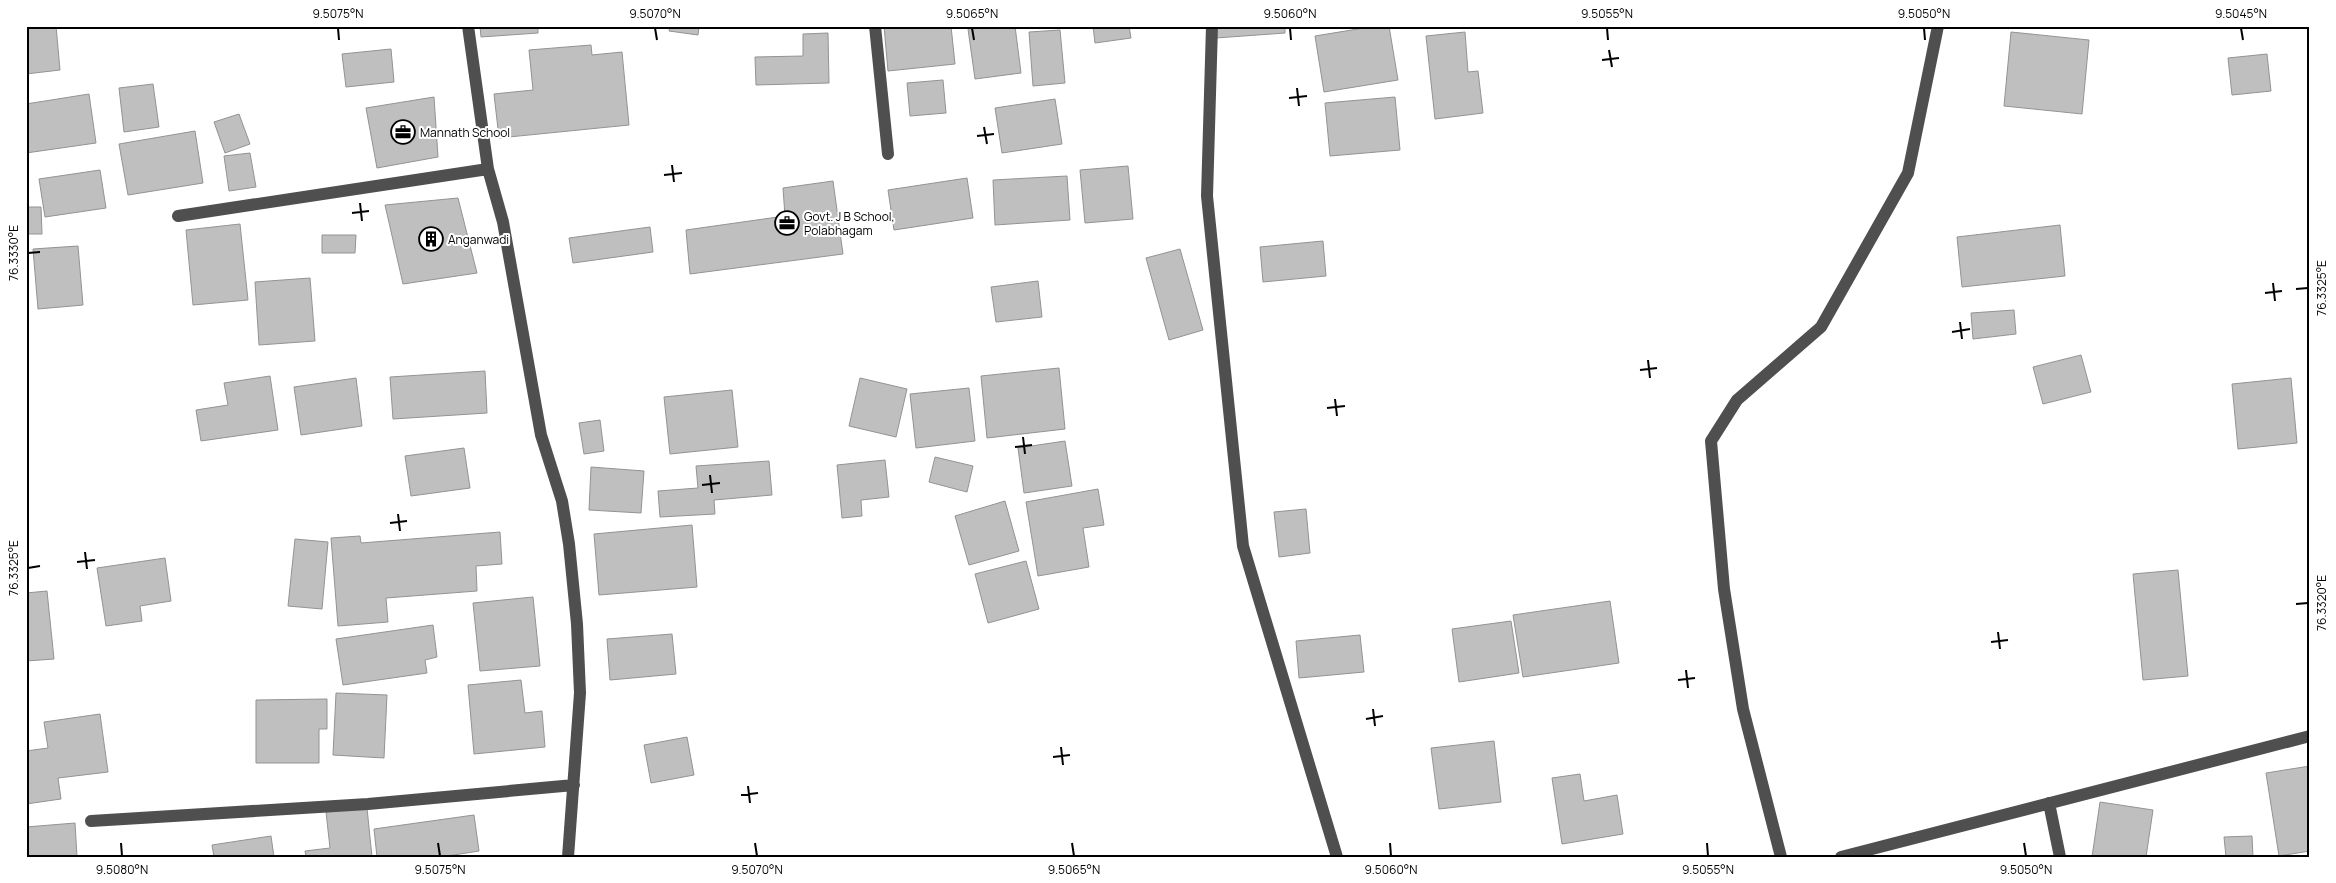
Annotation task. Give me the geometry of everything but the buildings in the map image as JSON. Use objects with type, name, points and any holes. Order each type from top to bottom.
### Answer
[{"type":"street","points":[[468,26],[488,169],[503,222],[542,435],[562,501],[569,544],[577,624],[580,694],[568,857]]},
{"type":"street","points":[[874,26],[888,154]]},
{"type":"street","points":[[1212,26],[1207,196],[1243,546],[1337,857]]},
{"type":"street","points":[[1781,857],[1743,709],[1724,589],[1711,441],[1737,400],[1821,327],[1908,173],[1938,26]]},
{"type":"street","points":[[178,216],[488,169]]},
{"type":"street","points":[[1841,857],[2310,736]]},
{"type":"street","points":[[91,821],[368,804],[574,786]]},
{"type":"street","points":[[2049,803],[2060,857]]},
{"type":"place","name":"Mannath School","points":[[403,132]]},
{"type":"place","name":"Govt. J B School, Polabhagam","points":[[787,223]]},
{"type":"place","name":"Anganwadi","points":[[431,239]]}]
